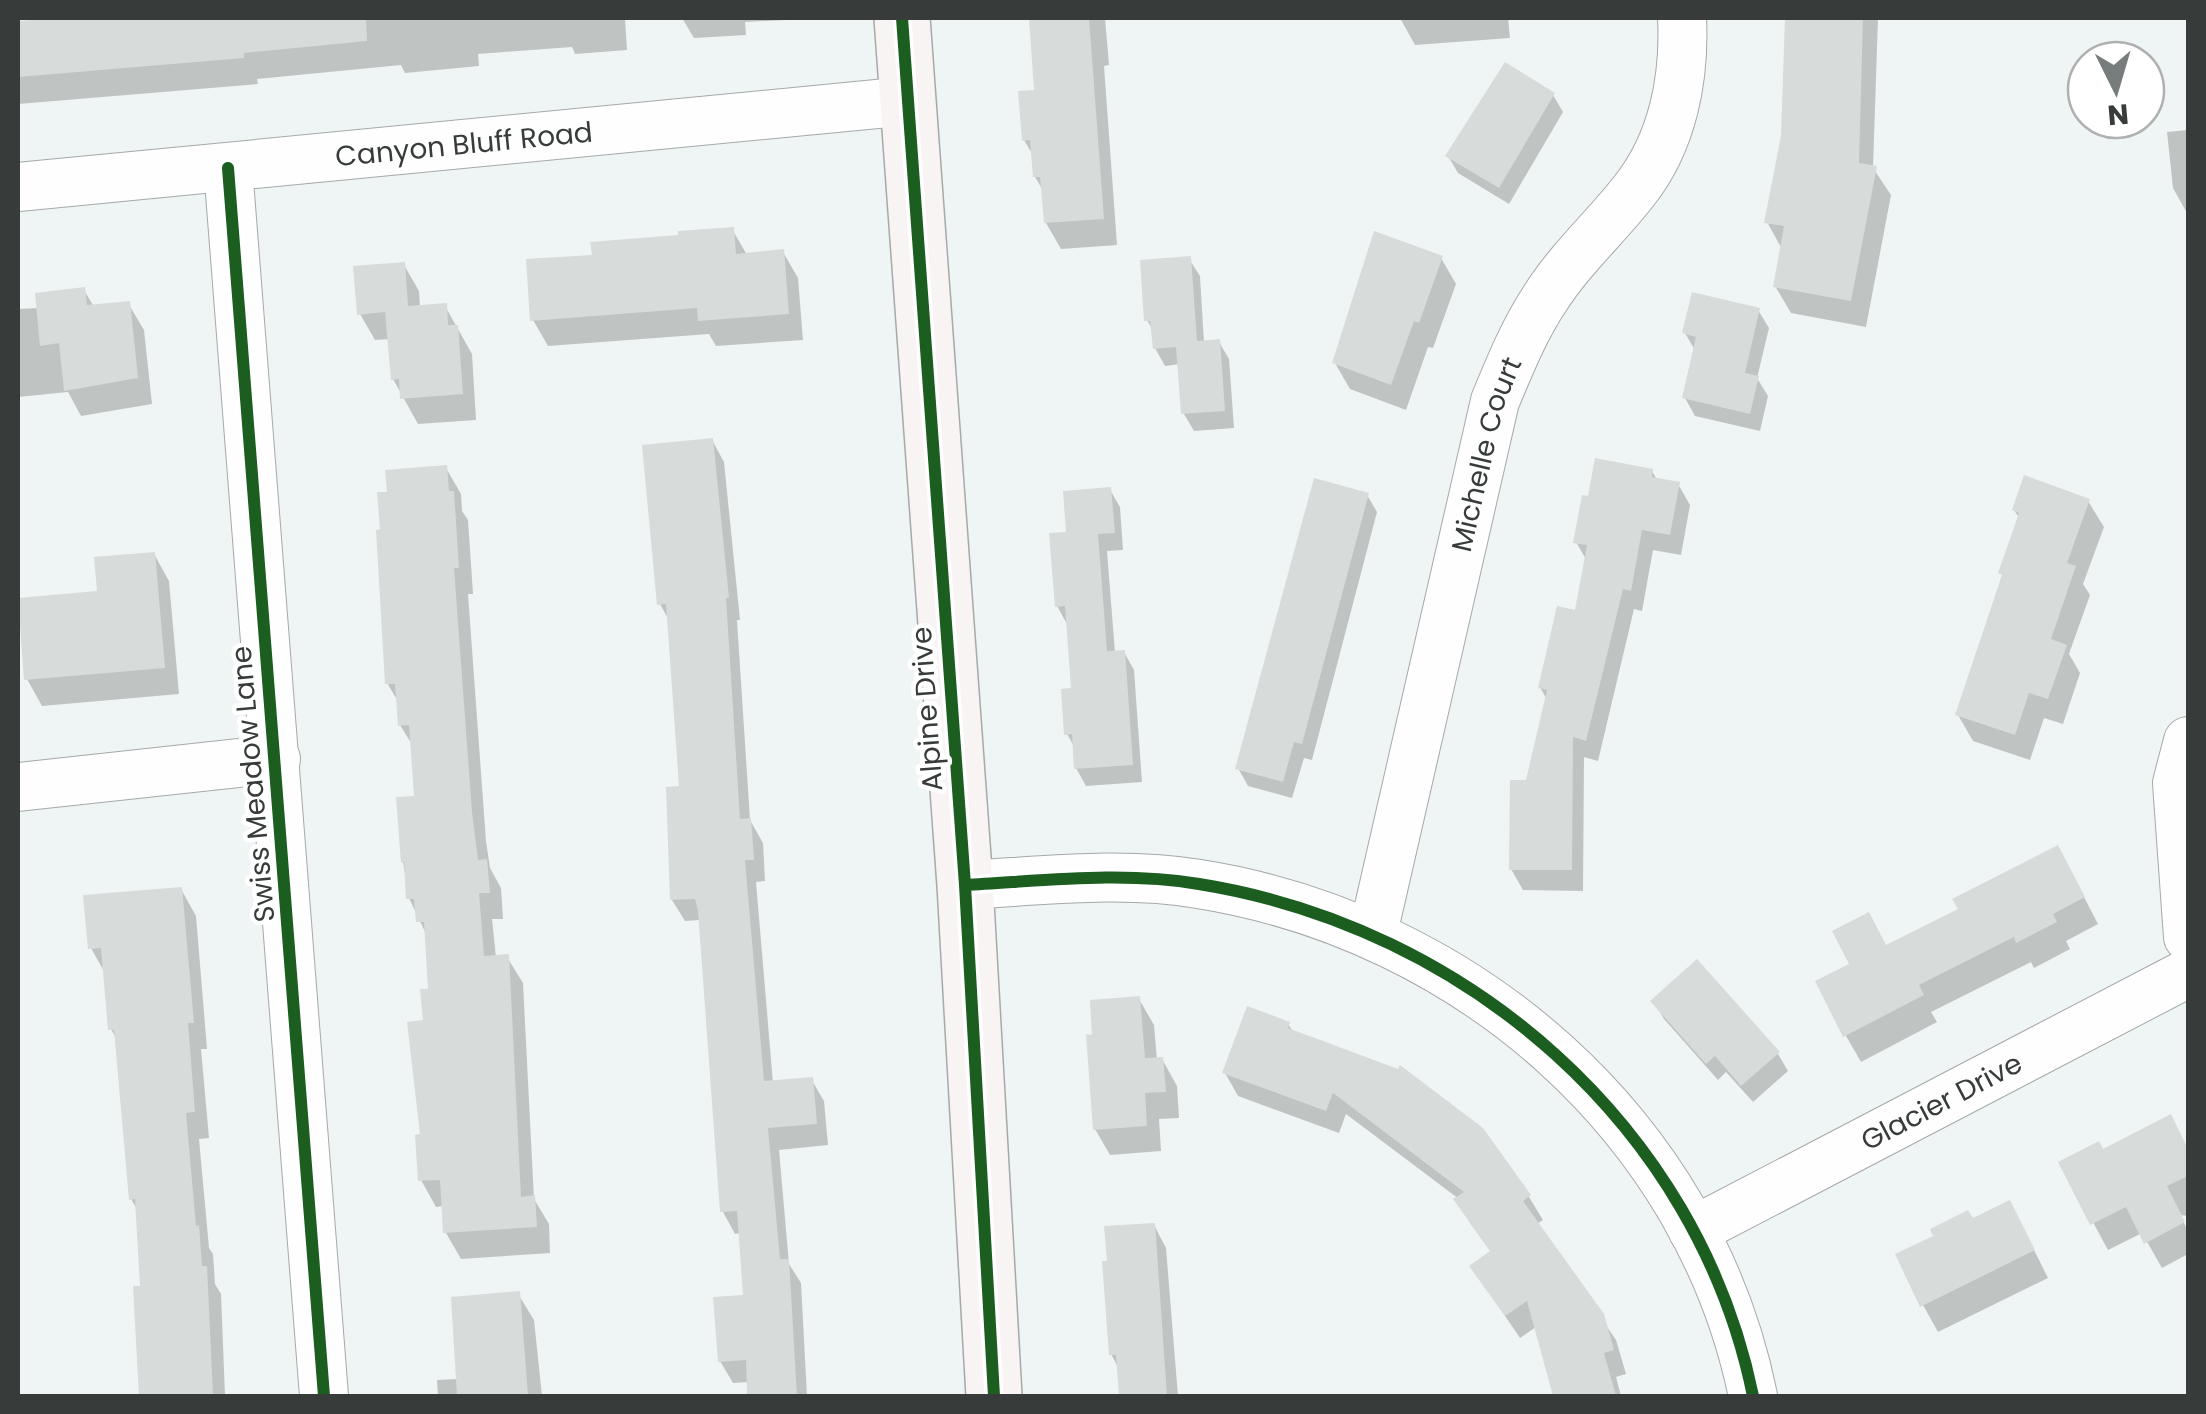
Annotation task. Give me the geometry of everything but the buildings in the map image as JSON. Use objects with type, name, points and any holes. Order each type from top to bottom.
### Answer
[{"type":"street","name":"Alpine Drive","points":[[902,18],[965,885],[994,1396]]},
{"type":"street","name":"Michelle Court","points":[[1373,933],[1495,400],[1516,348],[1546,297],[1636,189],[1661,146],[1678,97],[1684,52],[1682,18]]},
{"type":"street","name":"Canyon Bluff Road","points":[[18,187],[908,101]]},
{"type":"street","name":"Swiss Meadow Lane","points":[[228,168],[324,1396]]},
{"type":"street","points":[[2188,741],[2177,783],[2188,936]]},
{"type":"street","points":[[18,788],[276,759]]},
{"type":"street","points":[[965,885],[1116,878],[1197,883],[1288,902],[1373,933],[1437,966],[1514,1017],[1584,1079],[1643,1150],[1694,1231],[1722,1292],[1754,1396]]},
{"type":"street","name":"Glacier Drive","points":[[1694,1231],[2188,973]]},
{"type":"cycle path","points":[[902,18],[965,885],[994,1396]]},
{"type":"cycle path","points":[[228,168],[324,1396]]},
{"type":"cycle path","points":[[965,885],[1111,878],[1199,884],[1297,907],[1391,944],[1478,994],[1556,1055],[1624,1127],[1681,1208],[1724,1298],[1753,1396]]}]
